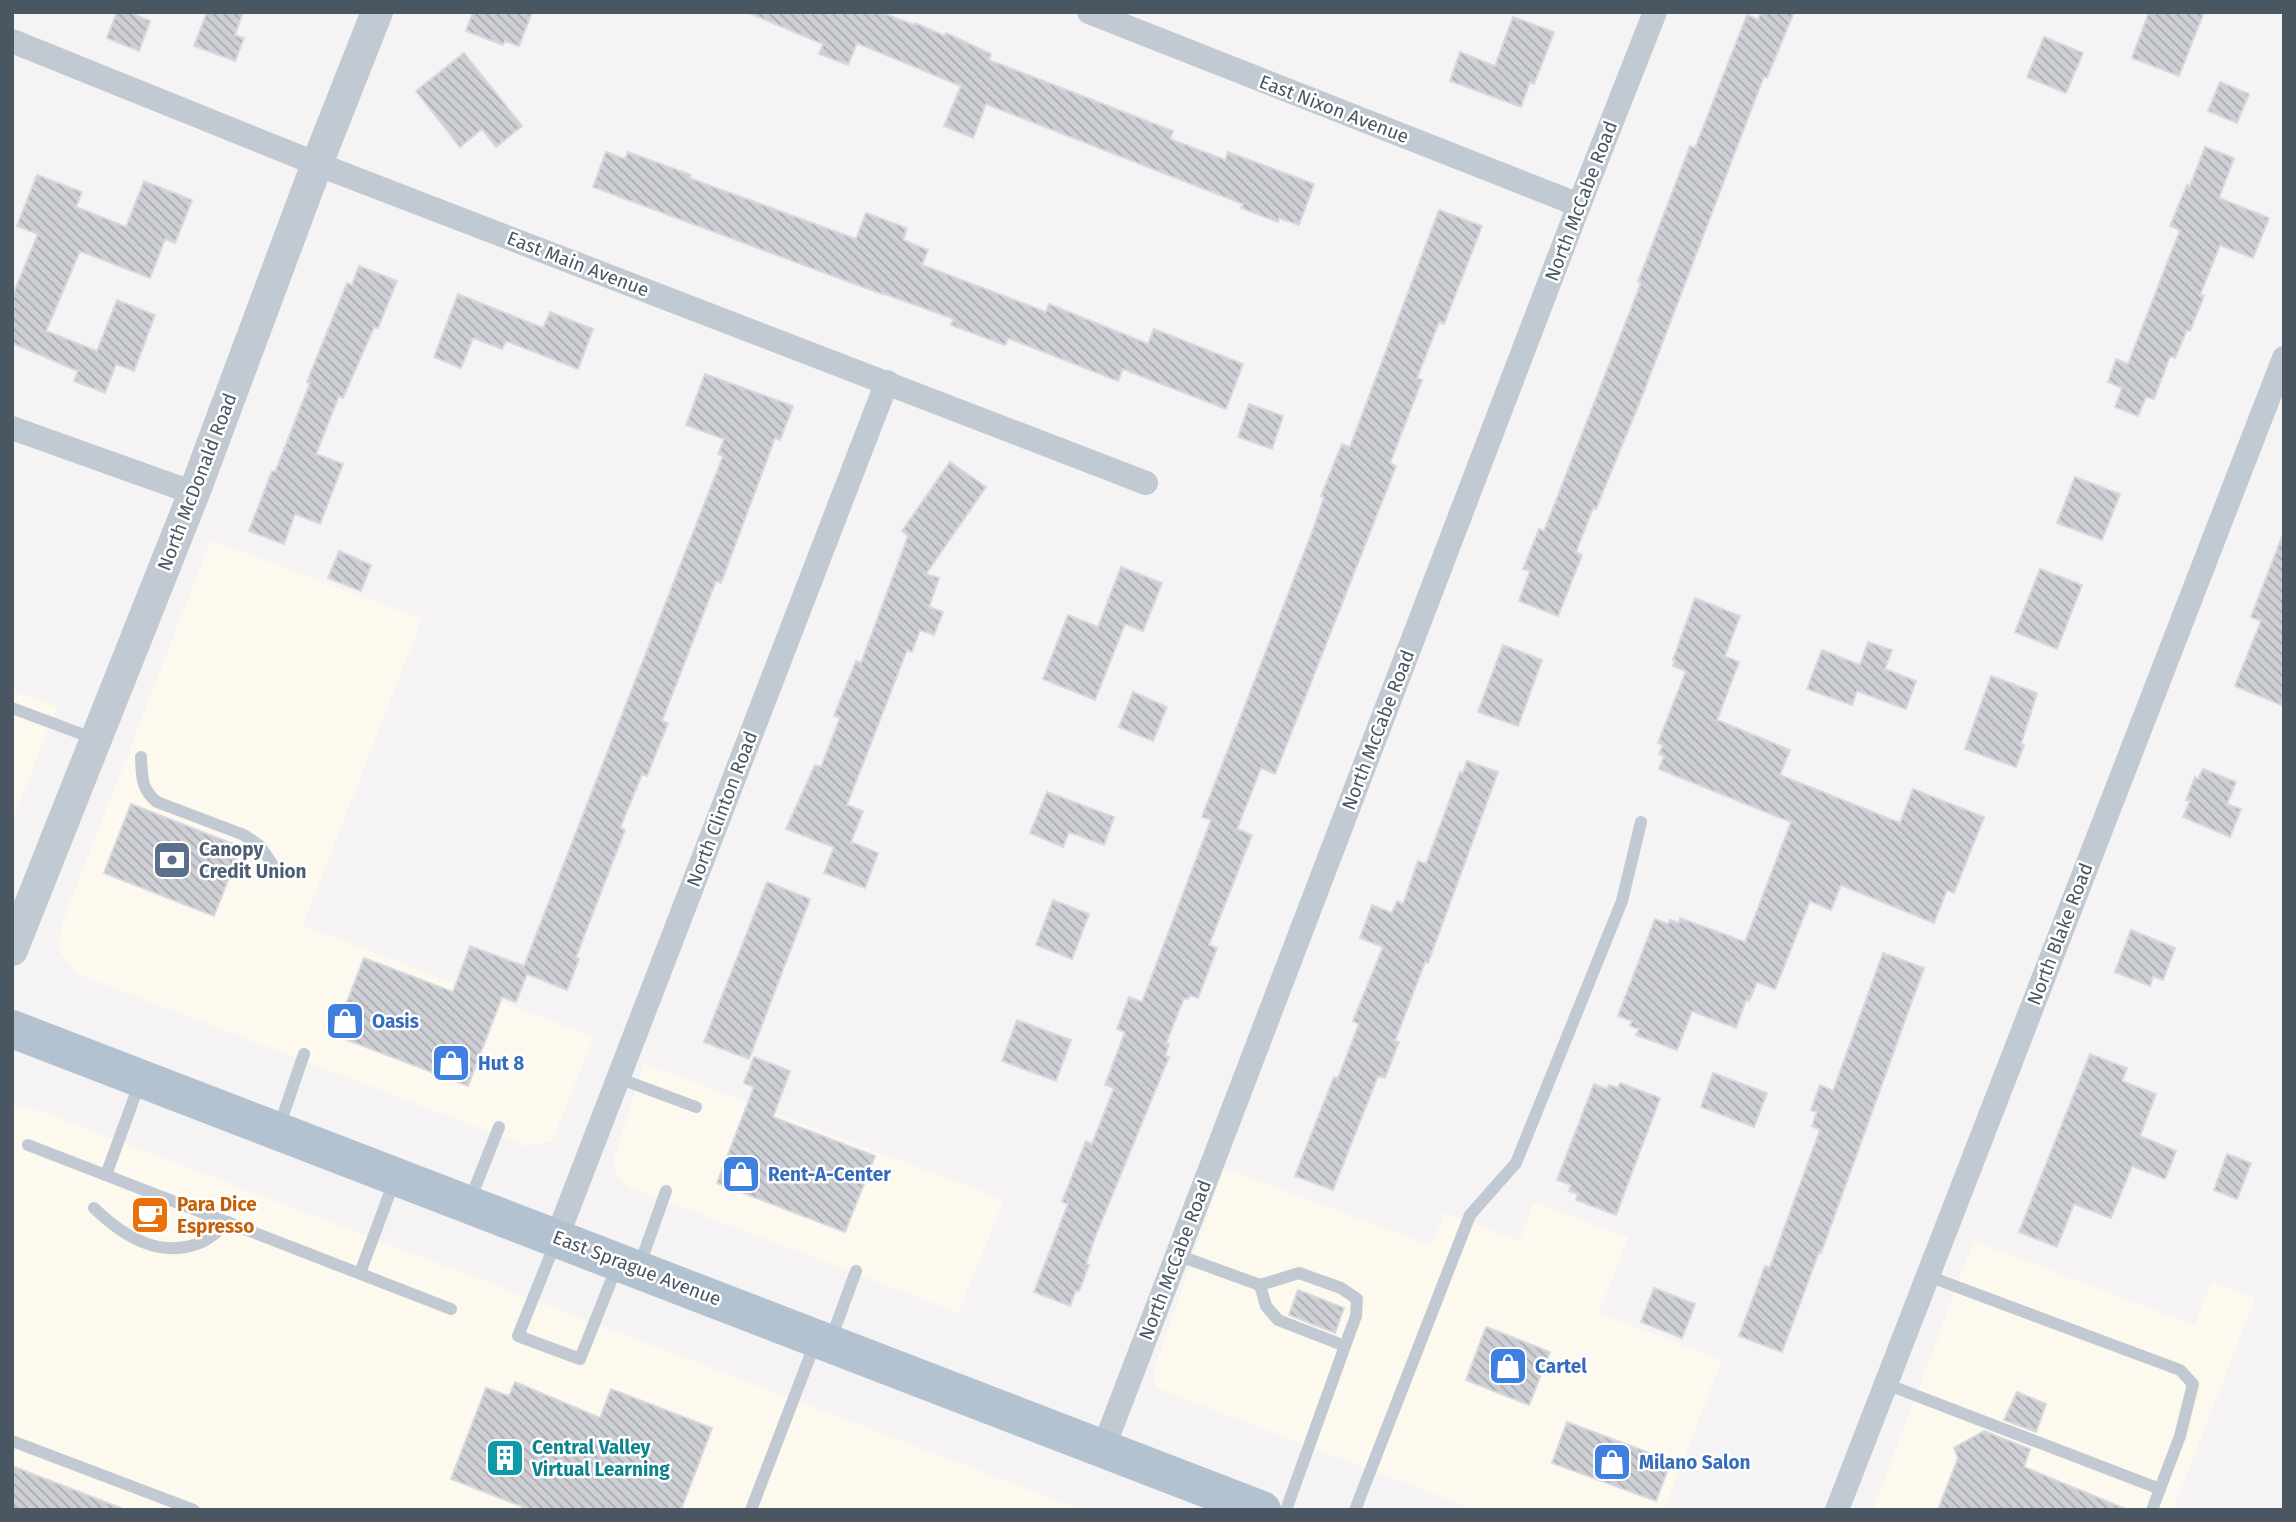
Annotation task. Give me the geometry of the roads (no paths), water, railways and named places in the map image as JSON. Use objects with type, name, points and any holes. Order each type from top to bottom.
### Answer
[{"type":"main road","name":"East Sprague Avenue","points":[[12,1029],[823,1340],[1246,1507]]},
{"type":"street","name":"North McDonald Road","points":[[12,950],[194,493],[377,12]]},
{"type":"street","name":"East Nixon Avenue","points":[[1089,12],[1579,205]]},
{"type":"street","name":"North McCabe Road","points":[[1103,1449],[1579,205],[1656,12]]},
{"type":"street","name":"East Main Avenue","points":[[12,41],[317,164],[1146,483]]},
{"type":"street","name":"North Blake Road","points":[[1837,1510],[2284,358]]},
{"type":"street","name":"North Clinton Road","points":[[557,1237],[887,382]]},
{"type":"street","points":[[12,428],[194,493]]},
{"type":"lane","points":[[12,708],[96,740]]},
{"type":"lane","points":[[141,757],[142,785],[157,803],[244,835],[260,846],[277,871]]},
{"type":"lane","points":[[1355,1510],[1470,1215],[1516,1163],[1622,901],[1641,822]]},
{"type":"lane","points":[[278,1130],[304,1054]]},
{"type":"lane","points":[[106,1175],[141,1078]]},
{"type":"lane","points":[[618,1078],[696,1107]]},
{"type":"lane","points":[[469,1203],[499,1127]]},
{"type":"lane","points":[[28,1145],[451,1309]]},
{"type":"lane","points":[[360,1273],[396,1175]]},
{"type":"lane","points":[[557,1237],[518,1336],[579,1359],[666,1191]]},
{"type":"lane","points":[[94,1208],[110,1224],[133,1239],[158,1248],[173,1249],[202,1242],[228,1222]]},
{"type":"lane","points":[[1177,1255],[1260,1285],[1299,1273],[1341,1288],[1357,1299],[1356,1316],[1286,1510]]},
{"type":"lane","points":[[751,1510],[823,1340],[856,1270]]},
{"type":"lane","points":[[1928,1276],[2180,1370],[2193,1384],[2180,1436],[2152,1510]]},
{"type":"lane","points":[[1260,1285],[1266,1306],[1278,1320],[1345,1346]]},
{"type":"lane","points":[[1886,1384],[2160,1489]]},
{"type":"lane","points":[[12,1441],[194,1510]]},
{"type":"place","name":"Canopy Credit Union","points":[[172,860]]},
{"type":"place","name":"Oasis","points":[[345,1021]]},
{"type":"place","name":"Hut 8","points":[[451,1063]]},
{"type":"place","name":"Rent-A-Center","points":[[741,1174]]},
{"type":"place","name":"Para Dice Espresso","points":[[150,1215]]},
{"type":"place","name":"Cartel","points":[[1508,1366]]},
{"type":"place","name":"Central Valley Virtual Learning","points":[[505,1458]]},
{"type":"place","name":"Milano Salon","points":[[1612,1462]]}]
